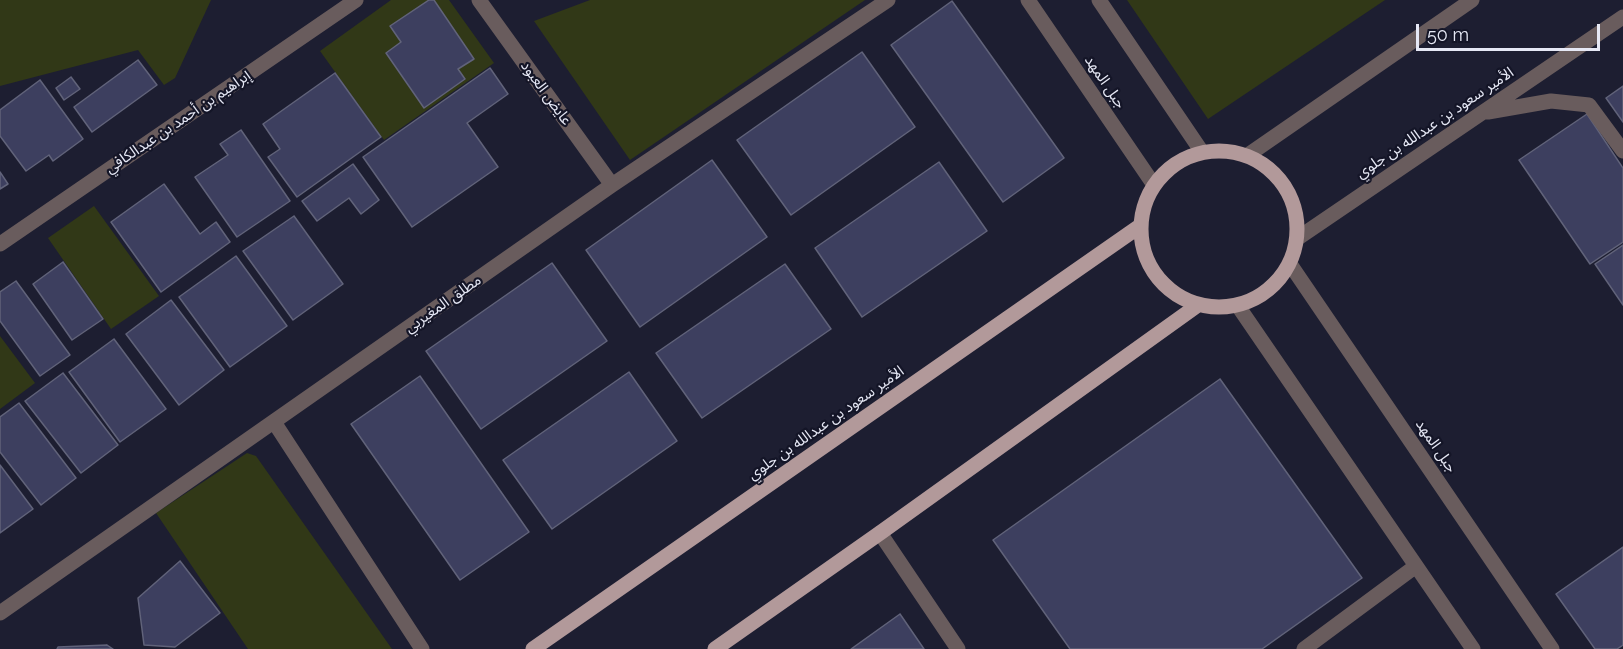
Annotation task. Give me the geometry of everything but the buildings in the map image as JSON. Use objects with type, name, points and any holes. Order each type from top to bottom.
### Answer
[{"type":"main road","points":[[1226,150],[1248,155],[1270,169],[1287,188],[1297,212],[1298,238],[1290,264],[1278,282],[1262,295],[1238,306],[1220,308],[1198,305],[1174,294],[1155,276],[1143,252],[1140,226],[1144,204],[1154,184],[1167,170],[1184,159],[1202,152],[1226,150]]},
{"type":"main road","name":"الأمير سعود بن عبدالله بن جلوي","points":[[533,649],[1140,226]]},
{"type":"main road","points":[[715,649],[1198,305]]},
{"type":"street","name":"إبراهيم بن أحمد بن عبدالكافي","points":[[0,244],[356,0]]},
{"type":"street","name":"عايض العبود","points":[[479,0],[612,186]]},
{"type":"street","name":"مطلق المغيربي","points":[[0,613],[612,186],[888,0]]},
{"type":"street","name":"جبل المهد","points":[[1028,0],[1154,184]]},
{"type":"street","points":[[1099,0],[1202,152]]},
{"type":"street","points":[[1248,155],[1472,0]]},
{"type":"street","name":"الأمير سعود بن عبدالله بن جلوي","points":[[1298,238],[1623,17]]},
{"type":"street","points":[[1482,112],[1551,101],[1589,105],[1623,151]]},
{"type":"street","name":"جبل المهد","points":[[1290,264],[1552,649]]},
{"type":"street","points":[[1238,306],[1473,649]]},
{"type":"street","points":[[274,422],[422,649]]},
{"type":"street","points":[[880,533],[958,649]]},
{"type":"street","points":[[1304,649],[1416,567]]},
{"type":"green space","points":[[0,0],[211,0],[175,78],[164,85],[138,50],[0,86]]},
{"type":"green space","points":[[391,0],[449,0],[494,63],[384,140],[320,51]]},
{"type":"green space","points":[[590,0],[865,0],[630,160],[534,21]]},
{"type":"green space","points":[[1127,0],[1385,0],[1208,119]]},
{"type":"green space","points":[[94,206],[159,296],[111,329],[48,238]]},
{"type":"green space","points":[[0,336],[35,383],[0,409]]},
{"type":"green space","points":[[247,453],[256,456],[392,649],[248,649],[156,513]]}]
